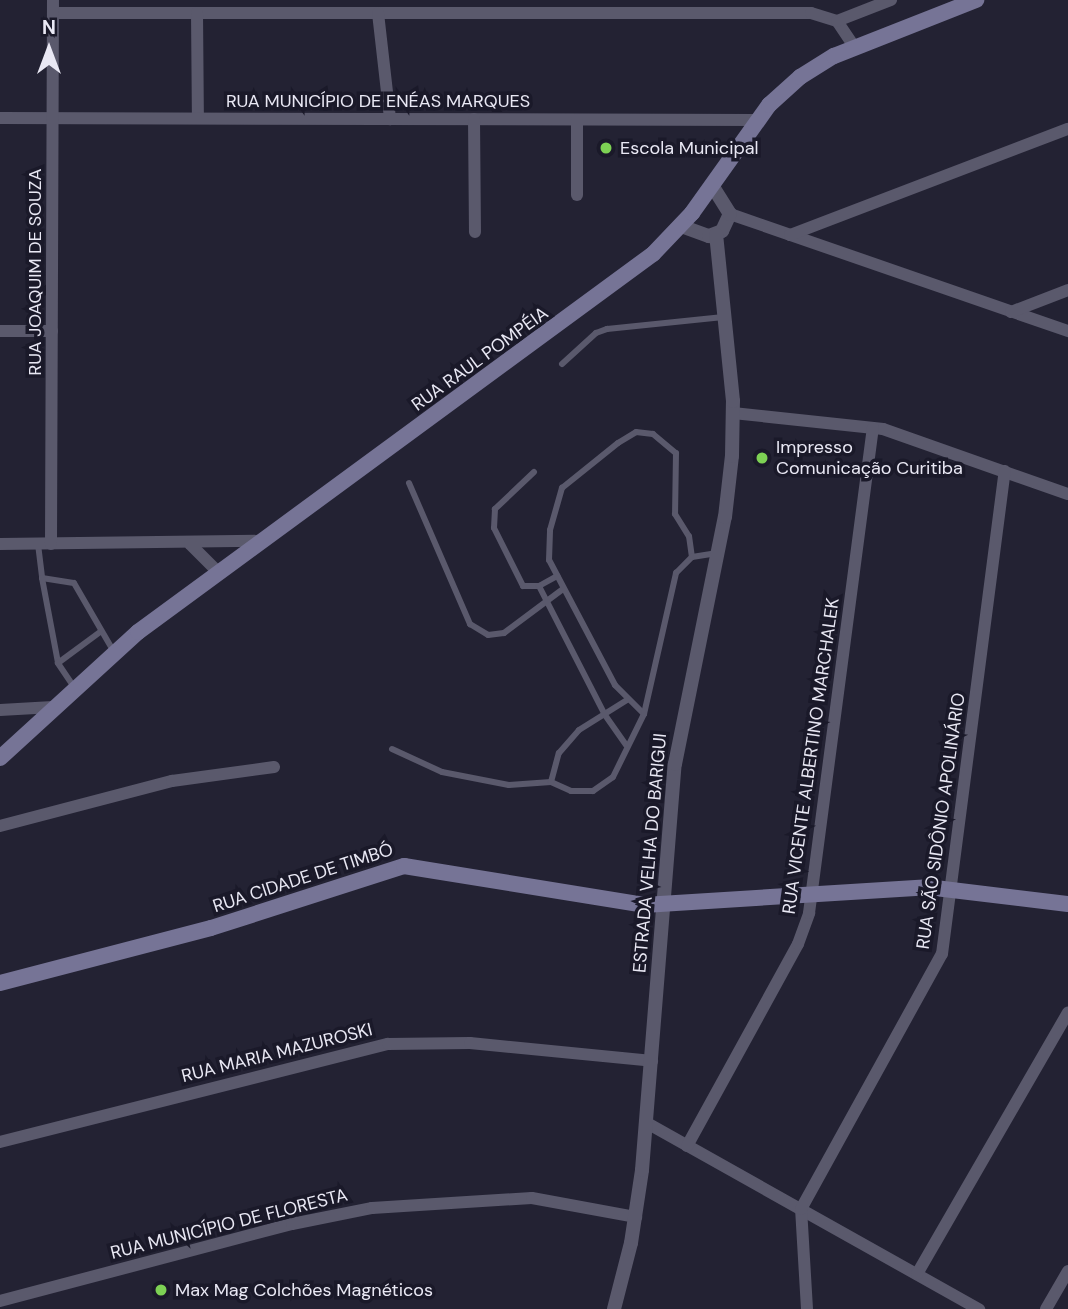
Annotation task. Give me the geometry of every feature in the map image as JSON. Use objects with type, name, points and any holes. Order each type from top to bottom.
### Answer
[{"type":"main road","name":"RUA RAUL POMPÉIA","points":[[0,758],[114,652],[218,572],[614,285],[681,226],[756,120],[800,77],[855,48],[977,0]]},
{"type":"main road","name":"RUA CIDADE DE TIMBÓ","points":[[0,984],[211,928],[404,866],[427,866],[577,896],[663,905],[951,889],[1068,904]]},
{"type":"street","points":[[53,7],[197,13],[811,13],[837,21],[891,0]]},
{"type":"street","name":"RUA JOAQUIM DE SOUZA","points":[[45,544],[52,331],[53,7]]},
{"type":"street","points":[[197,13],[198,118]]},
{"type":"street","points":[[378,13],[390,119]]},
{"type":"street","points":[[837,21],[855,48]]},
{"type":"street","name":"RUA MUNICÍPIO DE ENÉAS MARQUES","points":[[0,118],[756,120]]},
{"type":"street","points":[[474,119],[475,232]]},
{"type":"street","points":[[577,120],[577,195]]},
{"type":"street","points":[[790,235],[1068,129]]},
{"type":"street","points":[[712,185],[730,214],[1068,331]]},
{"type":"street","points":[[681,226],[700,234],[716,235],[730,214]]},
{"type":"street","name":"ESTRADA VELHA DO BARIGUI","points":[[614,1309],[636,1217],[647,1123],[675,764],[718,553],[729,482],[733,413],[716,235]]},
{"type":"street","points":[[1011,312],[1068,290]]},
{"type":"street","points":[[0,331],[52,331]]},
{"type":"street","points":[[733,413],[873,428],[1068,494]]},
{"type":"street","name":"RUA VICENTE ALBERTINO MARCHALEK","points":[[687,1146],[798,944],[811,895],[873,428]]},
{"type":"street","name":"RUA SÃO SIDÔNIO APOLINÁRIO","points":[[801,1209],[937,967],[951,889],[1005,471]]},
{"type":"street","points":[[0,544],[190,544],[261,541]]},
{"type":"street","points":[[190,544],[218,572]]},
{"type":"street","points":[[0,710],[53,707]]},
{"type":"street","points":[[0,826],[172,781],[274,766]]},
{"type":"street","points":[[917,1274],[1068,1012]]},
{"type":"street","name":"RUA MARIA MAZUROSKI","points":[[0,1142],[388,1044],[470,1043],[652,1061]]},
{"type":"street","points":[[647,1123],[979,1309]]},
{"type":"street","name":"RUA MUNICÍPIO DE FLORESTA","points":[[0,1301],[348,1212],[532,1198],[636,1217]]},
{"type":"street","points":[[801,1209],[807,1309]]},
{"type":"street","points":[[1046,1309],[1068,1271]]},
{"type":"lane","points":[[562,364],[596,333],[607,329],[643,329],[724,317]]},
{"type":"lane","points":[[644,714],[627,700],[563,589],[550,560],[551,530],[562,488],[636,432],[653,434],[676,453],[675,514],[689,536],[692,556]]},
{"type":"lane","points":[[534,472],[495,509],[493,517],[519,582],[528,588],[539,586],[557,576]]},
{"type":"lane","points":[[409,483],[470,624],[488,635],[503,634],[563,589]]},
{"type":"lane","points":[[45,544],[42,578],[58,663],[74,687]]},
{"type":"lane","points":[[393,749],[442,772],[509,785],[551,782],[571,791],[593,791],[613,778],[626,746],[644,714],[676,573],[692,556],[718,553]]},
{"type":"lane","points":[[42,578],[74,583],[114,652]]},
{"type":"lane","points":[[539,586],[605,715],[626,746]]},
{"type":"lane","points":[[58,663],[100,632]]},
{"type":"lane","points":[[551,782],[559,753],[579,730],[627,700]]},
{"type":"place","name":"Escola Municipal","points":[[606,148]]},
{"type":"place","name":"Impresso Comunicação Curitiba","points":[[762,458]]},
{"type":"place","name":"Max Mag Colchões Magnéticos","points":[[161,1290]]}]
